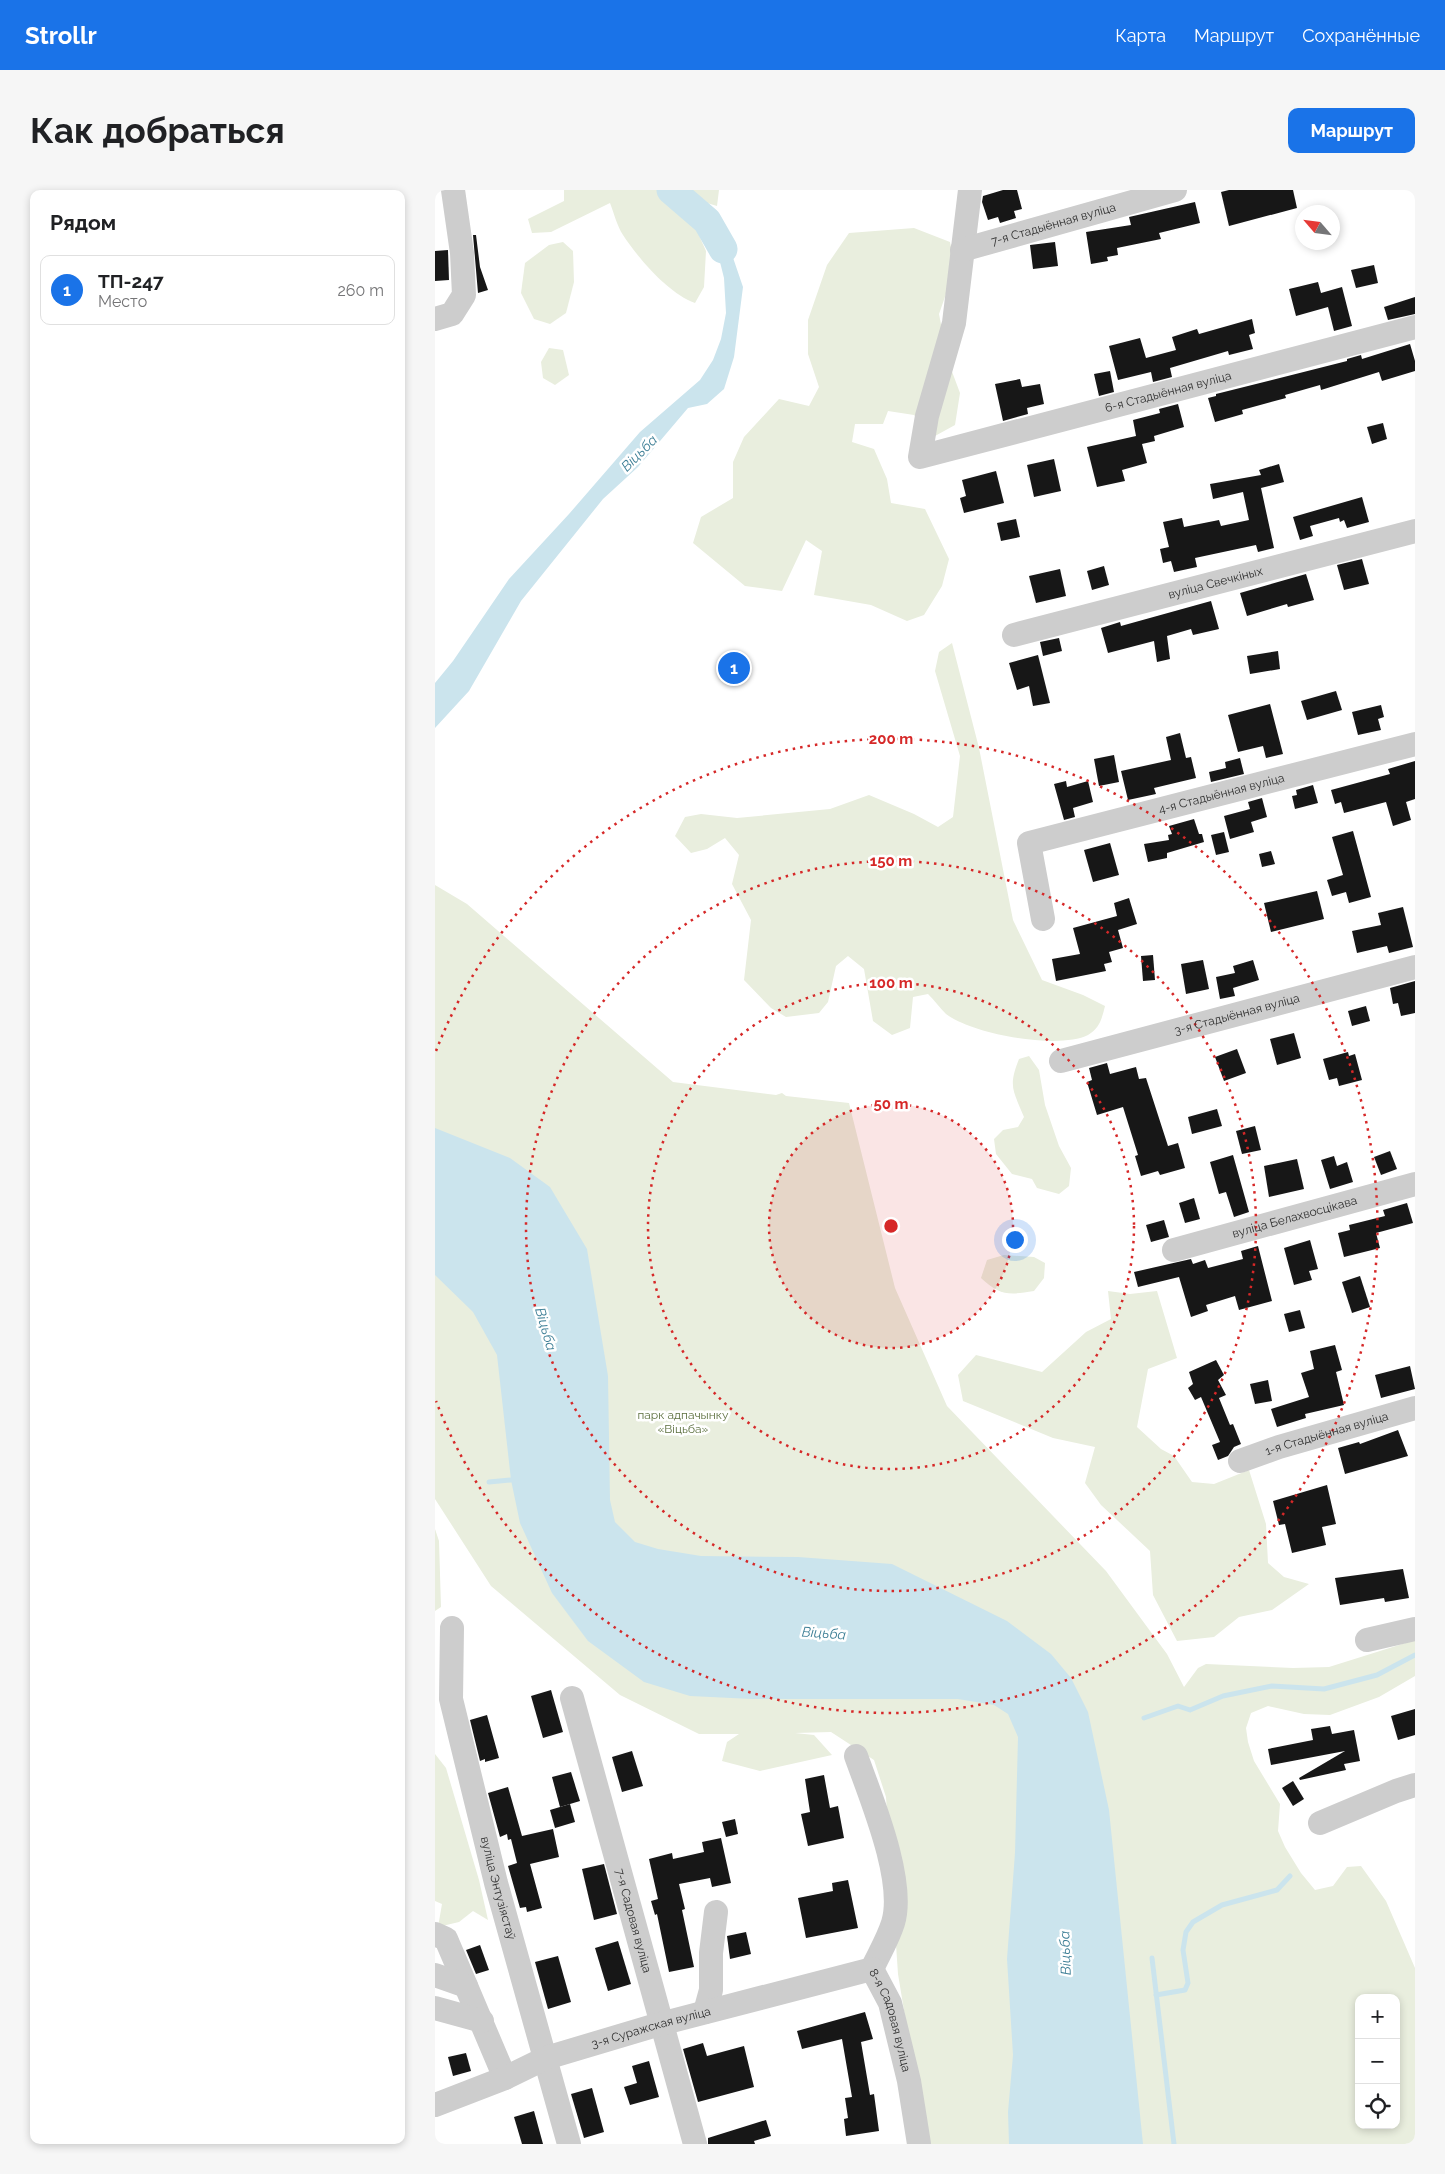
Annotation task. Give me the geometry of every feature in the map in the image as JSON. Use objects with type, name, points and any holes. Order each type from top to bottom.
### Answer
[{"type":"street","points":[[435,319],[452,314],[464,295],[462,253],[453,190]]},
{"type":"street","points":[[962,250],[970,190]]},
{"type":"street","name":"7-я Стадыённая вуліца","points":[[962,250],[1175,190]]},
{"type":"street","name":"6-я Стадыённая вуліца","points":[[962,250],[954,323],[927,416],[920,457],[1415,326]]},
{"type":"street","name":"вуліца Свечкіных","points":[[1015,635],[1415,531]]},
{"type":"street","name":"4-я Стадыённая вуліца","points":[[1043,919],[1029,843],[1415,744]]},
{"type":"street","name":"3-я Стадыённая вуліца","points":[[1061,1061],[1415,967]]},
{"type":"street","name":"вуліца Белахвосцікава","points":[[1174,1250],[1415,1184]]},
{"type":"street","name":"1-я Стадыённая вуліца","points":[[1240,1462],[1279,1447],[1415,1408]]},
{"type":"street","name":"вуліца Энтузіястаў","points":[[452,1628],[451,1698],[496,1883],[569,2144]]},
{"type":"street","points":[[1367,1640],[1415,1629]]},
{"type":"street","name":"7-я Садовая вуліца","points":[[572,1698],[660,2024],[695,2144]]},
{"type":"street","name":"8-я Садовая вуліца","points":[[855,1756],[885,1836],[895,1890],[893,1922],[872,1969],[890,2003],[909,2081],[919,2144]]},
{"type":"street","points":[[1320,1823],[1415,1785]]},
{"type":"street","points":[[705,2012],[711,1990],[711,1953],[716,1912]]},
{"type":"street","points":[[435,1934],[446,1939],[505,2078]]},
{"type":"street","name":"3-я Суражская вуліца","points":[[435,2105],[505,2078],[546,2058],[660,2024],[872,1969]]},
{"type":"street","points":[[435,1975],[466,1986]]},
{"type":"street","points":[[435,2008],[482,2020]]},
{"type":"green space","points":[[564,190],[719,190],[717,206],[707,203],[697,206],[693,222],[706,251],[704,287],[695,303],[665,284],[629,244],[617,224],[610,203],[551,232],[532,233],[528,219],[564,201]]},
{"type":"green space","points":[[914,228],[950,242],[955,268],[939,314],[948,361],[960,393],[955,425],[935,436],[914,415],[888,411],[883,424],[855,424],[852,442],[874,449],[887,479],[891,503],[925,509],[949,559],[942,586],[924,615],[907,621],[871,605],[814,595],[822,551],[806,540],[782,591],[745,586],[693,543],[701,517],[733,498],[733,462],[744,437],[779,399],[809,406],[819,387],[808,354],[808,320],[827,265],[849,233]]},
{"type":"green space","points":[[563,242],[573,251],[574,282],[566,313],[550,324],[534,319],[521,293],[525,263],[549,245]]},
{"type":"green space","points":[[549,348],[563,350],[569,375],[555,385],[543,378],[541,362]]},
{"type":"green space","points":[[952,643],[979,748],[1013,920],[1042,980],[1083,995],[1105,1006],[1098,1026],[1088,1035],[1057,1041],[1015,1038],[994,1033],[975,1028],[946,1014],[928,994],[913,997],[910,1028],[892,1035],[873,1021],[864,969],[848,956],[836,966],[828,1002],[819,1013],[786,1017],[771,1008],[744,980],[751,920],[732,884],[739,855],[725,838],[707,849],[691,853],[675,836],[685,817],[701,814],[737,818],[830,809],[869,795],[914,814],[938,827],[953,817],[960,756],[935,671],[939,652]]},
{"type":"green space","name":"парк адпачынку «Віцьба»","points":[[435,885],[467,904],[673,1082],[776,1095],[782,1093],[786,1096],[849,1103],[895,1288],[947,1406],[1106,1571],[1167,1654],[1184,1687],[1198,1668],[1206,1664],[1293,1668],[1329,1667],[1415,1640],[1415,1676],[1379,1697],[1330,1715],[1304,1714],[1268,1706],[1251,1713],[1246,1728],[1254,1761],[1280,1804],[1278,1831],[1285,1847],[1301,1873],[1315,1890],[1333,1886],[1347,1867],[1361,1866],[1386,1901],[1415,1968],[1415,2144],[926,2144],[898,1974],[886,1797],[874,1760],[831,1732],[795,1733],[814,1735],[832,1755],[760,1771],[722,1761],[727,1742],[739,1734],[699,1734],[620,1695],[491,1586],[435,1499]]},
{"type":"green space","points":[[1029,1056],[1039,1070],[1045,1105],[1059,1146],[1071,1168],[1069,1186],[1059,1194],[1037,1188],[1032,1179],[1012,1174],[996,1154],[994,1139],[1003,1130],[1018,1127],[1024,1117],[1013,1088],[1013,1083],[1019,1059]]},
{"type":"green space","points":[[1004,1255],[1034,1257],[1045,1263],[1044,1278],[1034,1291],[1005,1293],[994,1288],[981,1278],[987,1260]]},
{"type":"green space","points":[[1108,1291],[1130,1294],[1157,1291],[1177,1358],[1148,1369],[1137,1427],[1161,1449],[1174,1456],[1192,1482],[1214,1484],[1249,1470],[1266,1524],[1268,1563],[1284,1577],[1309,1584],[1272,1610],[1239,1617],[1214,1637],[1177,1641],[1153,1595],[1150,1551],[1101,1505],[1085,1483],[1095,1447],[1053,1438],[963,1401],[958,1375],[976,1355],[1042,1372],[1086,1332],[1111,1319]]},
{"type":"green space","points":[[435,1529],[439,1541],[441,1607],[435,1611]]},
{"type":"green space","points":[[435,1754],[446,1768],[479,1880],[488,1920],[473,1911],[459,1922],[438,1927],[442,1904],[435,1901]]},
{"type":"water","points":[[707,209],[728,243],[743,287],[734,357],[724,389],[707,404],[688,408],[638,467],[603,499],[521,601],[469,691],[435,728],[435,683],[453,661],[509,579],[569,514],[640,432],[700,380],[713,360],[721,339],[726,313],[724,278],[718,254],[707,238],[700,220]]},
{"type":"water","points":[[435,1128],[510,1158],[550,1187],[587,1249],[608,1376],[610,1500],[615,1522],[635,1542],[658,1549],[701,1556],[798,1557],[892,1564],[1007,1621],[1051,1654],[1071,1678],[1088,1712],[1109,1810],[1143,2144],[1009,2144],[1008,2112],[1013,2055],[1007,1959],[1015,1853],[1018,1737],[1008,1714],[994,1705],[958,1699],[752,1699],[690,1696],[644,1682],[588,1641],[552,1593],[520,1523],[511,1480],[497,1355],[473,1312],[435,1275]]},
{"type":"building","points":[[1003,190],[1017,190],[1022,209],[1014,211],[1016,218],[1000,223],[998,217],[988,220],[982,202],[983,196]]},
{"type":"building","points":[[1229,190],[1293,190],[1296,205],[1295,209],[1229,226],[1221,192]]},
{"type":"building","points":[[1195,202],[1200,223],[1159,233],[1161,239],[1117,248],[1118,255],[1107,257],[1108,261],[1091,264],[1086,232],[1131,225],[1129,217]]},
{"type":"building","points":[[473,235],[476,235],[480,267],[488,290],[478,293]]},
{"type":"building","points":[[1055,242],[1058,266],[1033,269],[1030,245]]},
{"type":"building","points":[[448,250],[449,280],[435,281],[435,251]]},
{"type":"building","points":[[1374,265],[1378,283],[1356,288],[1351,270]]},
{"type":"building","points":[[1318,282],[1321,293],[1342,287],[1352,326],[1334,331],[1328,307],[1296,316],[1289,289]]},
{"type":"building","points":[[1415,297],[1415,314],[1388,320],[1384,307]]},
{"type":"building","points":[[1252,319],[1255,333],[1249,335],[1253,349],[1229,355],[1228,351],[1170,368],[1172,377],[1153,382],[1151,372],[1118,380],[1109,346],[1140,338],[1146,358],[1176,350],[1172,337],[1197,329],[1199,334]]},
{"type":"building","points":[[1410,344],[1415,361],[1415,371],[1382,381],[1379,372],[1321,390],[1320,385],[1285,395],[1286,398],[1242,410],[1243,414],[1215,422],[1208,398],[1216,396],[1216,394],[1347,361],[1347,359],[1361,355],[1362,359]]},
{"type":"building","points":[[1110,371],[1114,392],[1099,396],[1094,374]]},
{"type":"building","points":[[1020,379],[1022,387],[1040,384],[1044,404],[1027,408],[1028,414],[1003,421],[995,384]]},
{"type":"building","points":[[1178,404],[1184,427],[1154,436],[1155,441],[1142,444],[1147,463],[1122,470],[1125,481],[1097,487],[1087,447],[1136,436],[1133,420],[1160,413],[1159,409]]},
{"type":"building","points":[[1383,423],[1387,439],[1372,444],[1367,427]]},
{"type":"building","points":[[1054,459],[1061,491],[1034,497],[1027,465]]},
{"type":"building","points":[[1279,464],[1284,482],[1261,488],[1274,548],[1258,552],[1256,545],[1195,558],[1197,567],[1174,572],[1171,561],[1163,563],[1160,549],[1169,547],[1163,522],[1182,518],[1184,527],[1219,520],[1221,526],[1249,520],[1243,492],[1213,499],[1210,484],[1261,475],[1259,470]]},
{"type":"building","points":[[996,471],[1004,503],[964,513],[960,498],[966,496],[962,480]]},
{"type":"building","points":[[1362,497],[1369,522],[1347,528],[1344,520],[1340,522],[1339,518],[1310,526],[1313,536],[1300,540],[1293,517]]},
{"type":"building","points":[[1016,519],[1020,537],[1001,541],[997,523]]},
{"type":"building","points":[[1362,559],[1369,584],[1344,590],[1337,565]]},
{"type":"building","points":[[1104,566],[1109,585],[1092,590],[1087,571]]},
{"type":"building","points":[[1060,569],[1066,596],[1036,603],[1029,576]]},
{"type":"building","points":[[1306,574],[1314,600],[1288,607],[1287,604],[1247,616],[1240,593]]},
{"type":"building","points":[[1211,601],[1219,629],[1193,635],[1191,629],[1167,636],[1170,659],[1157,662],[1154,641],[1108,653],[1101,628],[1120,622],[1121,626]]},
{"type":"building","points":[[1059,638],[1062,651],[1043,656],[1040,642]]},
{"type":"building","points":[[1278,651],[1280,669],[1250,674],[1247,656]]},
{"type":"building","points":[[1038,655],[1050,703],[1033,706],[1029,686],[1017,690],[1009,663]]},
{"type":"building","points":[[1336,691],[1342,710],[1307,720],[1301,701]]},
{"type":"building","points":[[1270,704],[1283,754],[1266,758],[1263,746],[1238,752],[1228,715]]},
{"type":"building","points":[[1381,705],[1384,717],[1378,719],[1381,730],[1358,735],[1352,712]]},
{"type":"building","points":[[1180,733],[1186,758],[1191,757],[1196,778],[1154,788],[1156,794],[1128,800],[1121,771],[1171,760],[1166,737]]},
{"type":"building","points":[[1114,755],[1119,782],[1099,786],[1094,759]]},
{"type":"building","points":[[1240,758],[1244,774],[1211,782],[1209,772],[1226,768],[1225,762]]},
{"type":"building","points":[[1415,761],[1415,799],[1406,802],[1411,820],[1393,826],[1386,802],[1344,813],[1341,802],[1335,804],[1331,790],[1390,774],[1388,769]]},
{"type":"building","points":[[1066,781],[1067,787],[1088,781],[1093,802],[1073,808],[1075,817],[1064,820],[1054,784]]},
{"type":"building","points":[[1313,785],[1318,803],[1295,809],[1292,796],[1297,795],[1296,790]]},
{"type":"building","points":[[1262,798],[1267,817],[1251,822],[1254,832],[1230,839],[1224,816],[1250,809],[1248,802]]},
{"type":"building","points":[[1194,819],[1204,842],[1167,853],[1167,858],[1148,862],[1144,844],[1169,840],[1168,835],[1172,834],[1169,826]]},
{"type":"building","points":[[1353,831],[1371,897],[1349,903],[1346,892],[1332,896],[1327,880],[1343,875],[1332,837]]},
{"type":"building","points":[[1224,832],[1229,852],[1216,855],[1211,835]]},
{"type":"building","points":[[1110,843],[1119,875],[1093,882],[1084,850]]},
{"type":"building","points":[[1271,851],[1275,864],[1262,867],[1259,854]]},
{"type":"building","points":[[1317,891],[1324,919],[1271,932],[1264,903]]},
{"type":"building","points":[[1129,898],[1137,924],[1118,930],[1123,948],[1109,952],[1112,962],[1104,964],[1106,971],[1056,981],[1052,959],[1080,954],[1073,928],[1117,916],[1114,903]]},
{"type":"building","points":[[1403,907],[1413,947],[1389,953],[1387,946],[1357,953],[1352,931],[1381,925],[1378,913]]},
{"type":"building","points":[[1153,955],[1155,980],[1143,981],[1141,956]]},
{"type":"building","points":[[1203,960],[1209,989],[1186,994],[1181,964]]},
{"type":"building","points":[[1253,960],[1259,980],[1233,988],[1235,996],[1220,999],[1216,977],[1235,973],[1233,966]]},
{"type":"building","points":[[1415,981],[1415,1013],[1401,1016],[1398,1003],[1393,1004],[1390,988]]},
{"type":"building","points":[[1366,1006],[1370,1021],[1352,1026],[1348,1011]]},
{"type":"building","points":[[1294,1033],[1301,1058],[1277,1065],[1270,1039]]},
{"type":"building","points":[[1237,1049],[1246,1073],[1224,1081],[1215,1057]]},
{"type":"building","points":[[1348,1052],[1349,1056],[1355,1054],[1362,1080],[1339,1086],[1337,1078],[1329,1080],[1323,1059]]},
{"type":"building","points":[[1107,1063],[1110,1074],[1136,1067],[1139,1079],[1146,1078],[1168,1146],[1178,1143],[1185,1168],[1160,1175],[1158,1171],[1141,1176],[1135,1156],[1138,1155],[1123,1107],[1097,1115],[1087,1082],[1092,1080],[1089,1068]]},
{"type":"building","points":[[1217,1109],[1222,1126],[1192,1134],[1188,1117]]},
{"type":"building","points":[[1255,1126],[1261,1150],[1242,1154],[1236,1131]]},
{"type":"building","points":[[1390,1151],[1397,1169],[1381,1175],[1374,1157]]},
{"type":"building","points":[[1233,1155],[1249,1212],[1234,1217],[1226,1192],[1219,1194],[1210,1162]]},
{"type":"building","points":[[1334,1156],[1337,1166],[1347,1162],[1353,1182],[1330,1189],[1321,1160]]},
{"type":"building","points":[[1297,1159],[1304,1189],[1269,1197],[1264,1166]]},
{"type":"building","points":[[1194,1198],[1200,1219],[1185,1223],[1179,1203]]},
{"type":"building","points":[[1407,1203],[1413,1223],[1376,1233],[1380,1248],[1344,1257],[1338,1233],[1350,1230],[1349,1225],[1385,1216],[1383,1210]]},
{"type":"building","points":[[1164,1220],[1169,1237],[1151,1242],[1146,1225]]},
{"type":"building","points":[[1310,1240],[1318,1269],[1309,1271],[1312,1280],[1294,1285],[1284,1248]]},
{"type":"building","points":[[1258,1246],[1272,1301],[1239,1310],[1235,1296],[1206,1305],[1208,1311],[1191,1317],[1179,1277],[1138,1287],[1134,1272],[1191,1259],[1193,1264],[1205,1260],[1208,1268],[1243,1259],[1241,1251]]},
{"type":"building","points":[[1360,1276],[1370,1307],[1352,1313],[1342,1282]]},
{"type":"building","points":[[1300,1310],[1305,1328],[1289,1332],[1284,1314]]},
{"type":"building","points":[[1335,1345],[1342,1370],[1336,1372],[1344,1405],[1305,1414],[1306,1418],[1277,1427],[1271,1409],[1309,1397],[1301,1373],[1314,1369],[1310,1351]]},
{"type":"building","points":[[1216,1360],[1224,1375],[1218,1380],[1226,1395],[1219,1398],[1230,1425],[1233,1424],[1241,1444],[1234,1447],[1228,1456],[1218,1460],[1212,1445],[1220,1442],[1201,1397],[1195,1400],[1188,1388],[1193,1384],[1189,1372]]},
{"type":"building","points":[[1410,1366],[1415,1389],[1381,1398],[1375,1375]]},
{"type":"building","points":[[1268,1380],[1272,1401],[1255,1404],[1250,1384]]},
{"type":"building","points":[[1398,1430],[1408,1456],[1345,1474],[1338,1448],[1359,1442],[1360,1444]]},
{"type":"building","points":[[1327,1485],[1336,1524],[1322,1527],[1326,1545],[1292,1553],[1285,1524],[1279,1525],[1273,1501]]},
{"type":"building","points":[[1403,1569],[1409,1598],[1385,1602],[1384,1598],[1340,1605],[1335,1578]]},
{"type":"building","points":[[551,1690],[563,1732],[543,1738],[531,1696]]},
{"type":"building","points":[[1415,1709],[1415,1735],[1398,1740],[1391,1716]]},
{"type":"building","points":[[487,1715],[499,1758],[485,1762],[485,1759],[480,1761],[470,1720]]},
{"type":"building","points":[[1330,1726],[1332,1734],[1354,1730],[1360,1761],[1344,1764],[1346,1770],[1300,1780],[1299,1778],[1345,1751],[1271,1765],[1268,1749],[1313,1740],[1311,1729]]},
{"type":"building","points":[[632,1751],[643,1786],[622,1792],[612,1757]]},
{"type":"building","points":[[571,1772],[580,1801],[560,1807],[552,1777]]},
{"type":"building","points":[[824,1775],[830,1808],[838,1806],[844,1838],[808,1846],[801,1814],[810,1812],[805,1779]]},
{"type":"building","points":[[1293,1781],[1304,1799],[1293,1806],[1282,1788]]},
{"type":"building","points":[[508,1787],[522,1836],[553,1829],[559,1857],[530,1864],[542,1908],[527,1912],[526,1907],[520,1908],[508,1866],[517,1863],[511,1839],[508,1840],[507,1834],[500,1837],[488,1793]]},
{"type":"building","points":[[570,1804],[575,1822],[555,1828],[550,1810]]},
{"type":"building","points":[[735,1819],[738,1834],[726,1837],[722,1822]]},
{"type":"building","points":[[721,1838],[731,1883],[712,1887],[710,1878],[679,1884],[685,1909],[682,1910],[694,1967],[669,1972],[657,1914],[655,1915],[651,1901],[658,1899],[649,1859],[672,1853],[673,1859],[704,1852],[702,1842]]},
{"type":"building","points":[[604,1864],[617,1914],[594,1920],[582,1869]]},
{"type":"building","points":[[848,1880],[858,1928],[806,1938],[798,1898],[833,1891],[832,1883]]},
{"type":"building","points":[[746,1932],[751,1954],[730,1959],[727,1936]]},
{"type":"building","points":[[618,1941],[631,1984],[608,1991],[595,1948]]},
{"type":"building","points":[[480,1945],[489,1970],[476,1974],[466,1950]]},
{"type":"building","points":[[558,1956],[571,2002],[548,2009],[535,1962]]},
{"type":"building","points":[[865,2012],[873,2039],[861,2042],[870,2095],[874,2094],[879,2131],[846,2136],[844,2119],[848,2118],[845,2098],[852,2097],[842,2039],[802,2049],[797,2031]]},
{"type":"building","points":[[703,2043],[707,2056],[744,2046],[754,2087],[698,2102],[683,2049]]},
{"type":"building","points":[[466,2053],[471,2071],[453,2076],[448,2057]]},
{"type":"building","points":[[649,2061],[659,2097],[630,2105],[624,2087],[637,2083],[632,2066]]},
{"type":"building","points":[[592,2088],[604,2132],[584,2138],[571,2094]]},
{"type":"building","points":[[534,2111],[543,2144],[522,2144],[514,2117]]},
{"type":"building","points":[[766,2120],[771,2136],[754,2141],[755,2144],[708,2144],[708,2138]]},
{"type":"waterway","name":"Віцьба","points":[[671,190],[707,221],[723,249]]},
{"type":"waterway","points":[[489,1482],[511,1480]]},
{"type":"waterway","points":[[1144,1718],[1178,1706],[1190,1710],[1223,1696],[1272,1686],[1324,1689],[1377,1675],[1415,1655]]},
{"type":"waterway","points":[[1156,1995],[1185,1990],[1188,1983],[1183,1950],[1186,1932],[1193,1922],[1222,1905],[1277,1890],[1290,1876]]},
{"type":"waterway","points":[[1152,1958],[1174,2144]]},
{"type":"place","name":"ТП-247","points":[[734,668]]}]
